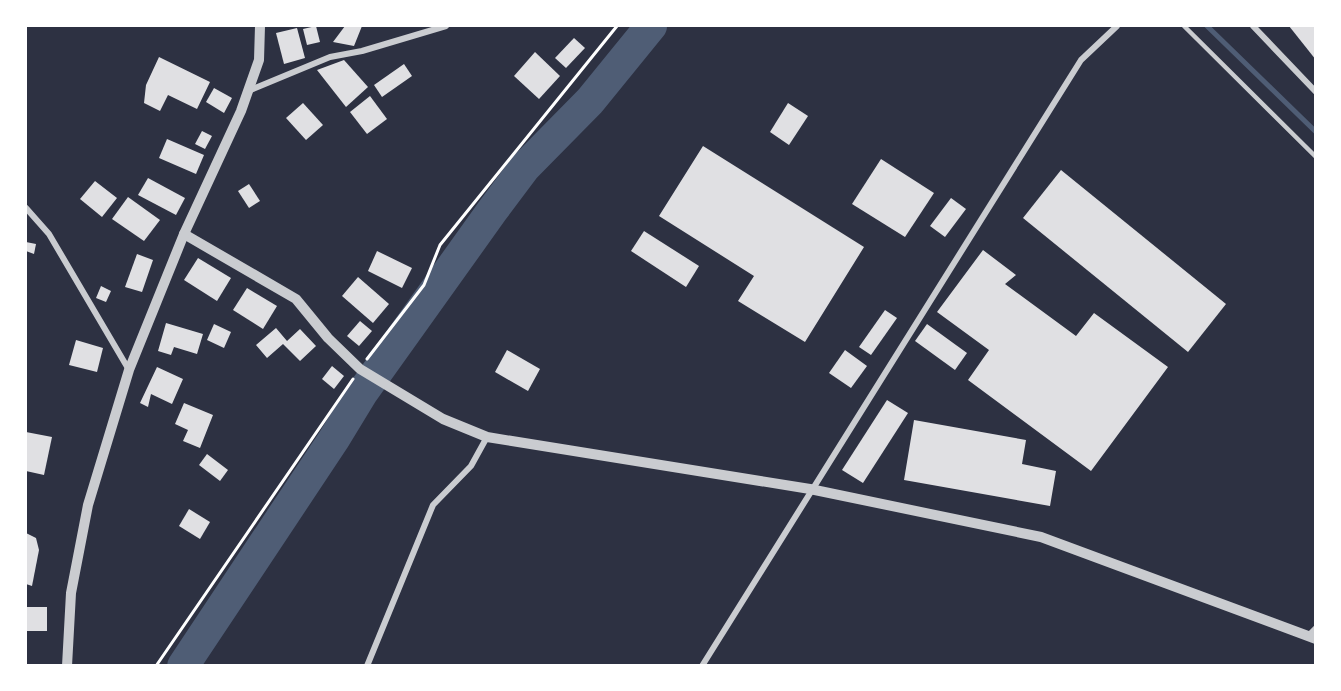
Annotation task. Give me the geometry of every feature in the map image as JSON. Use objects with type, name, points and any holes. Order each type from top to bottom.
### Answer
[{"type":"street","points":[[67,666],[71,593],[88,506],[129,370],[184,234],[248,91],[259,60],[260,26]]},
{"type":"street","points":[[248,91],[330,57],[362,51],[446,26]]},
{"type":"street","points":[[702,666],[810,489],[1081,60],[1117,26]]},
{"type":"street","points":[[1253,26],[1316,92]]},
{"type":"street","points":[[26,208],[49,234],[129,370]]},
{"type":"street","points":[[184,234],[296,299],[328,338],[360,369],[443,419],[487,437],[810,489],[1041,537],[1313,634]]},
{"type":"street","points":[[367,666],[433,505],[471,466],[487,437]]},
{"type":"lane","points":[[1184,26],[1316,157]]},
{"type":"path","points":[[156,666],[360,369],[424,285],[440,245],[617,26]]},
{"type":"building","points":[[316,26],[320,42],[307,45],[303,29]]},
{"type":"building","points":[[345,26],[362,26],[354,46],[333,42]]},
{"type":"building","points":[[1289,26],[1316,26],[1316,60]]},
{"type":"building","points":[[297,28],[305,58],[284,64],[276,33]]},
{"type":"building","points":[[574,38],[585,48],[566,68],[555,58]]},
{"type":"building","points":[[535,52],[560,76],[539,99],[514,76]]},
{"type":"building","points":[[159,57],[210,82],[197,109],[168,95],[160,111],[144,103],[146,85]]},
{"type":"building","points":[[344,60],[368,87],[346,107],[317,70]]},
{"type":"building","points":[[404,64],[412,76],[382,97],[374,85]]},
{"type":"building","points":[[214,88],[232,98],[224,113],[206,102]]},
{"type":"building","points":[[370,96],[387,119],[367,134],[350,112]]},
{"type":"building","points":[[303,103],[323,125],[306,140],[286,118]]},
{"type":"building","points":[[788,103],[808,116],[789,145],[770,132]]},
{"type":"building","points":[[202,131],[212,136],[205,149],[195,144]]},
{"type":"building","points":[[167,139],[204,155],[196,174],[159,158]]},
{"type":"building","points":[[703,146],[864,247],[805,342],[738,301],[754,276],[659,216]]},
{"type":"building","points":[[881,159],[934,193],[905,237],[852,204]]},
{"type":"building","points":[[1061,170],[1226,304],[1188,352],[1023,218]]},
{"type":"building","points":[[148,178],[185,198],[176,215],[138,195]]},
{"type":"building","points":[[95,181],[117,198],[102,217],[80,199]]},
{"type":"building","points":[[249,184],[260,201],[249,208],[238,191]]},
{"type":"building","points":[[128,197],[160,220],[144,241],[112,219]]},
{"type":"building","points":[[951,198],[966,209],[945,237],[930,226]]},
{"type":"building","points":[[644,231],[699,266],[686,287],[631,251]]},
{"type":"building","points":[[26,242],[36,244],[34,254],[26,251]]},
{"type":"building","points":[[983,250],[1016,275],[1005,284],[1076,336],[1094,313],[1168,367],[1091,471],[968,380],[989,350],[937,312]]},
{"type":"building","points":[[377,251],[412,268],[402,288],[368,271]]},
{"type":"building","points":[[137,254],[153,260],[142,292],[125,287]]},
{"type":"building","points":[[198,258],[231,278],[217,301],[184,280]]},
{"type":"building","points":[[358,277],[389,304],[373,323],[342,296]]},
{"type":"building","points":[[101,286],[111,291],[106,302],[96,298]]},
{"type":"building","points":[[247,288],[277,306],[263,329],[233,310]]},
{"type":"building","points":[[885,310],[897,318],[871,355],[859,347]]},
{"type":"building","points":[[360,321],[372,331],[359,346],[347,336]]},
{"type":"building","points":[[166,323],[203,334],[197,354],[174,347],[171,355],[158,351]]},
{"type":"building","points":[[214,324],[231,332],[224,348],[207,340]]},
{"type":"building","points":[[927,324],[967,353],[955,370],[915,341]]},
{"type":"building","points":[[276,328],[287,341],[300,329],[316,346],[300,361],[283,344],[267,358],[256,345]]},
{"type":"building","points":[[76,340],[103,348],[97,372],[69,365]]},
{"type":"building","points":[[507,350],[540,369],[528,391],[495,372]]},
{"type":"building","points":[[845,350],[867,366],[851,388],[829,373]]},
{"type":"building","points":[[332,366],[344,376],[334,389],[322,379]]},
{"type":"building","points":[[157,367],[183,379],[172,404],[151,394],[148,407],[140,403]]},
{"type":"building","points":[[887,400],[908,413],[863,483],[842,470]]},
{"type":"building","points":[[184,403],[213,415],[200,448],[183,441],[188,430],[175,424]]},
{"type":"building","points":[[914,420],[1026,440],[1022,464],[1056,471],[1050,506],[904,480]]},
{"type":"building","points":[[26,432],[52,437],[44,475],[26,471]]},
{"type":"building","points":[[207,454],[228,470],[220,481],[199,465]]},
{"type":"building","points":[[189,509],[210,522],[200,539],[179,526]]},
{"type":"building","points":[[26,533],[36,538],[39,550],[32,586],[26,584]]},
{"type":"building","points":[[26,607],[47,607],[47,631],[26,631]]},
{"type":"waterway","points":[[183,666],[334,439],[362,393],[492,211],[525,167],[590,101],[651,26]]},
{"type":"waterway","points":[[1207,26],[1316,132]]}]
